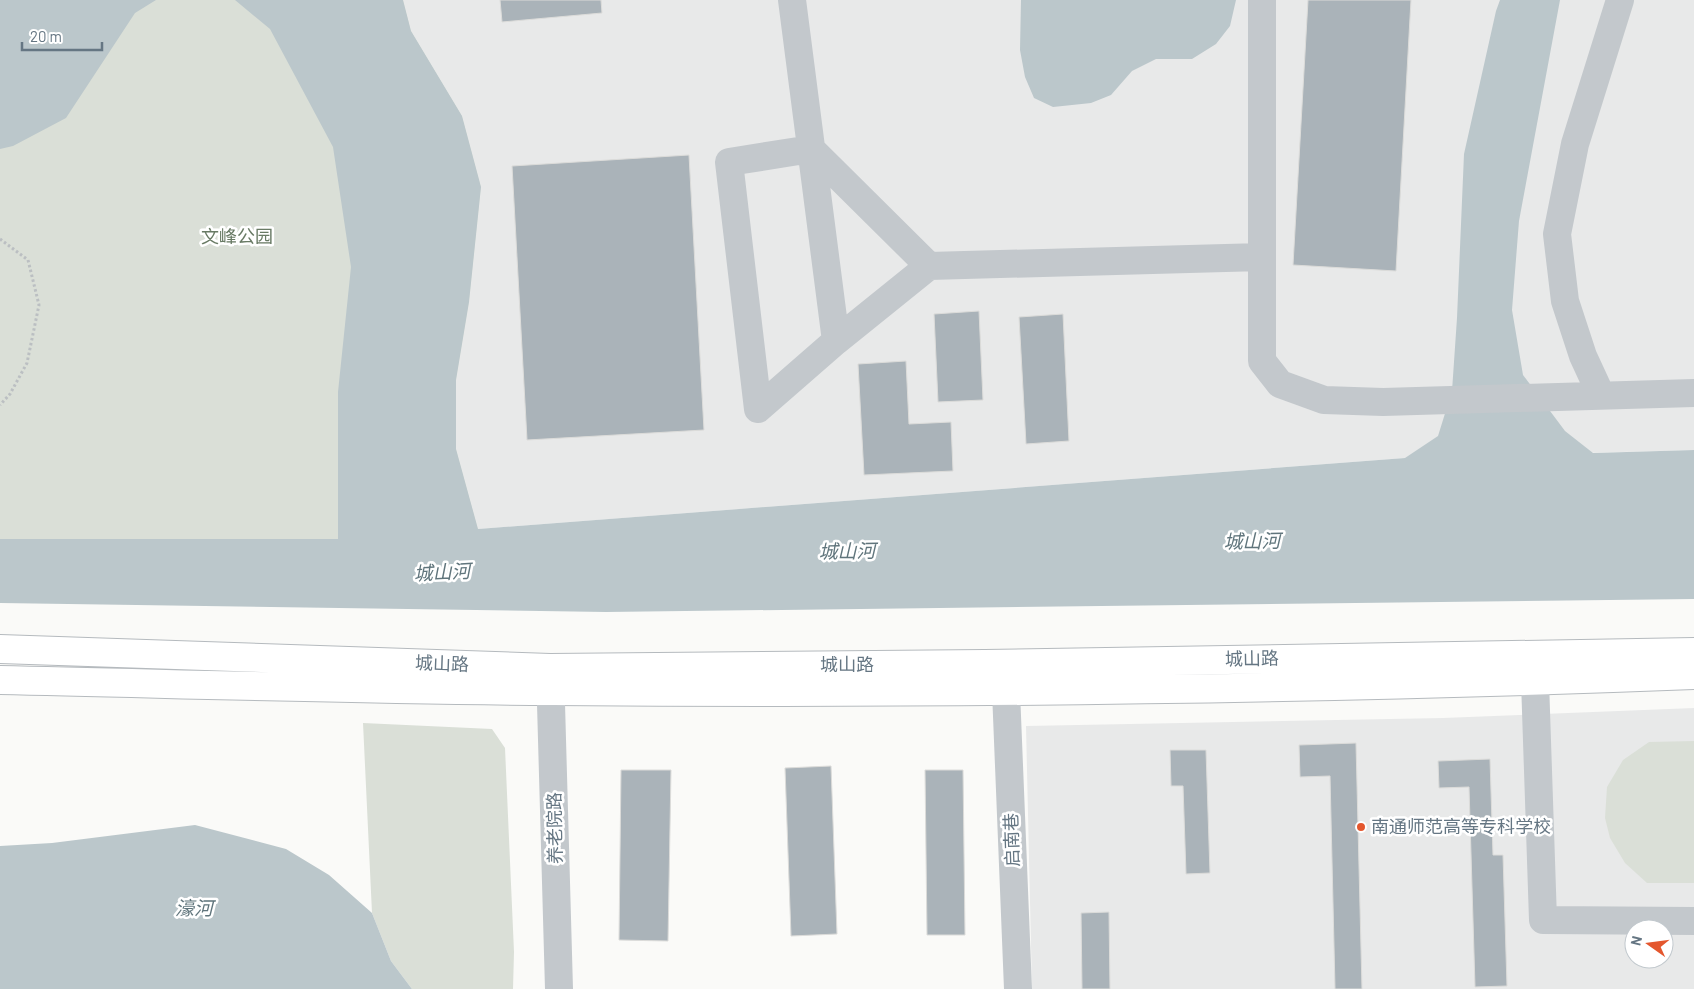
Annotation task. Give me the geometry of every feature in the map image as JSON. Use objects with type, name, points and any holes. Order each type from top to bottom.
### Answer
[{"type":"main road","name":"城山路","points":[[0,648],[551,679],[994,664],[1694,652]]},
{"type":"main road","name":"城山路","points":[[0,680],[551,679],[1006,691],[1535,681],[1694,675]]},
{"type":"street","points":[[792,0],[836,341]]},
{"type":"street","points":[[1262,0],[1262,360],[1280,384],[1324,400],[1383,402],[1552,395],[1694,392]]},
{"type":"street","points":[[1601,395],[1583,356],[1566,301],[1557,234],[1575,144],[1620,0]]},
{"type":"street","points":[[811,149],[929,266]]},
{"type":"street","points":[[811,149],[729,162],[758,409],[836,341],[929,266],[1262,257]]},
{"type":"street","name":"养老院路","points":[[551,679],[559,989]]},
{"type":"street","points":[[1535,681],[1543,920],[1694,922]]},
{"type":"street","name":"启南巷","points":[[1006,691],[1018,989]]},
{"type":"path","points":[[0,239],[28,260],[39,304],[27,363],[10,394],[0,405]]},
{"type":"shaded area","points":[[403,0],[1694,0],[1694,450],[1405,458],[478,529],[456,449],[456,380],[469,302],[481,187],[462,116],[411,31]]},
{"type":"shaded area","name":"南通师范高等专科学校","points":[[1694,708],[1694,989],[1032,989],[1026,726],[1443,718]]},
{"type":"green space","name":"文峰公园","points":[[0,0],[403,0],[411,31],[462,116],[481,187],[469,302],[456,380],[456,449],[478,529],[338,539],[0,539]]},
{"type":"green space","points":[[363,723],[492,729],[505,748],[514,952],[513,989],[412,989],[391,961],[372,913]]},
{"type":"green space","points":[[1694,741],[1694,883],[1647,883],[1625,863],[1610,838],[1605,818],[1607,787],[1623,760],[1649,742]]},
{"type":"water","points":[[0,0],[156,0],[135,13],[66,118],[13,146],[0,149]]},
{"type":"water","name":"城山河","points":[[235,0],[403,0],[411,31],[462,116],[481,187],[469,302],[456,380],[456,449],[478,529],[1405,458],[1438,436],[1452,391],[1464,154],[1496,11],[1500,0],[1560,0],[1519,221],[1512,310],[1523,375],[1565,431],[1593,453],[1694,450],[1694,599],[606,612],[0,603],[0,539],[338,539],[338,392],[351,267],[333,147],[270,29]]},
{"type":"water","points":[[1021,0],[1236,0],[1230,26],[1216,44],[1192,59],[1156,59],[1132,71],[1111,95],[1091,103],[1053,107],[1034,98],[1025,77],[1020,50]]},
{"type":"water","name":"濠河","points":[[195,825],[286,849],[329,875],[372,913],[391,961],[412,989],[0,989],[0,846],[52,843]]},
{"type":"building","points":[[500,0],[601,0],[602,13],[502,22]]},
{"type":"building","points":[[1308,0],[1411,0],[1396,271],[1293,265]]},
{"type":"building","points":[[689,155],[704,430],[527,440],[512,166]]},
{"type":"building","points":[[979,311],[983,400],[938,402],[934,314]]},
{"type":"building","points":[[1063,314],[1069,441],[1026,444],[1019,317]]},
{"type":"building","points":[[906,361],[909,424],[951,422],[953,471],[864,475],[858,364]]},
{"type":"building","points":[[1356,743],[1362,989],[1335,989],[1330,776],[1300,777],[1299,745]]},
{"type":"building","points":[[1170,750],[1206,750],[1210,873],[1186,874],[1183,786],[1171,786]]},
{"type":"building","points":[[1490,759],[1493,855],[1503,855],[1507,986],[1475,987],[1469,787],[1439,788],[1438,761]]},
{"type":"building","points":[[831,766],[837,934],[791,936],[785,768]]},
{"type":"building","points":[[621,770],[671,770],[668,941],[619,940]]},
{"type":"building","points":[[925,770],[963,770],[965,935],[927,935]]},
{"type":"building","points":[[1109,912],[1110,989],[1082,989],[1081,913]]},
{"type":"place","name":"南通师范高等专科学校","points":[[1361,827]]}]
